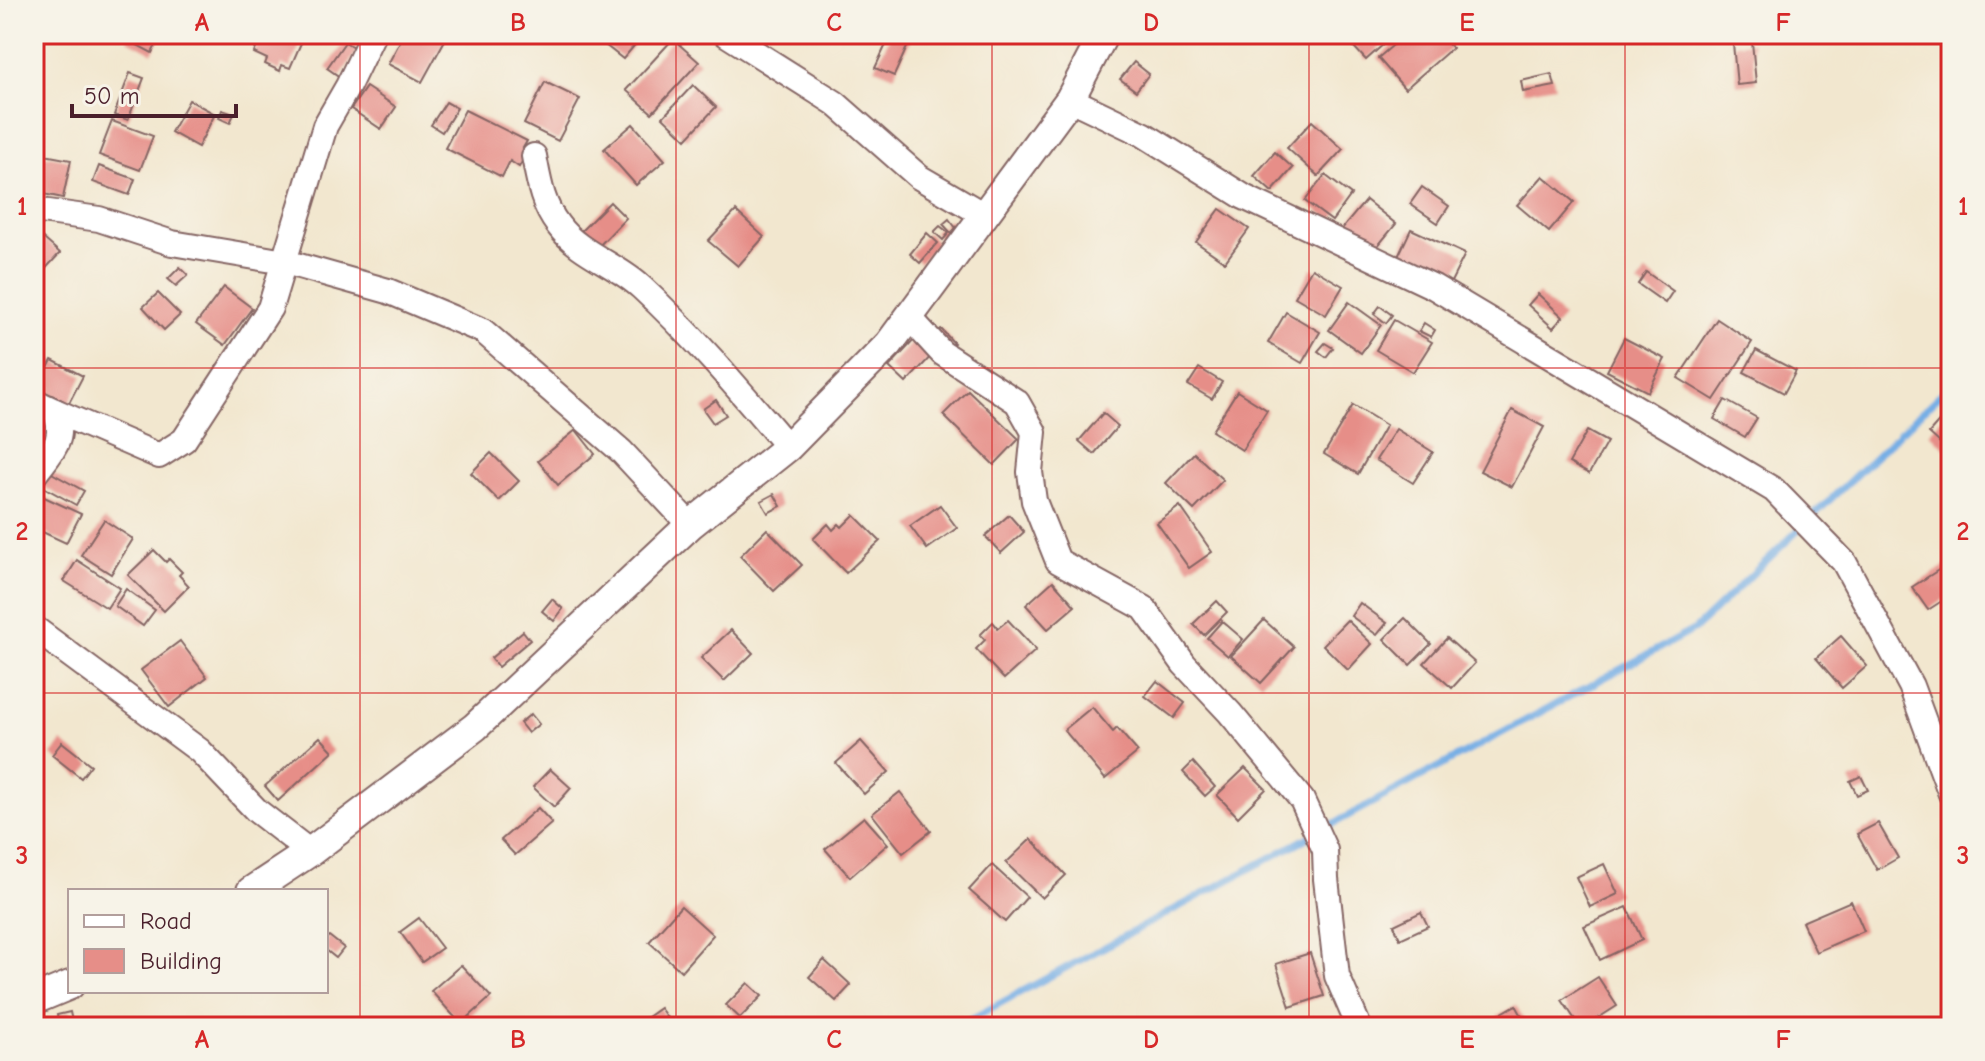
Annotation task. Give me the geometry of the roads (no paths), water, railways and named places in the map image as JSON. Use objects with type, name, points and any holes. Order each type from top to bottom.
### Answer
[{"type":"street","points":[[44,406],[159,456],[184,440],[270,308],[325,126],[373,34]]},
{"type":"street","points":[[726,34],[835,103],[919,177],[984,215]]},
{"type":"street","points":[[254,889],[310,852],[475,727],[690,525],[788,447],[889,344],[1070,99],[1104,34]]},
{"type":"street","points":[[1070,99],[1143,134],[1244,197],[1434,287],[1774,490],[1844,562],[1911,686],[1951,794]]},
{"type":"street","points":[[534,156],[543,203],[560,228],[584,250],[640,285],[723,371],[788,447]]},
{"type":"street","points":[[34,210],[99,219],[172,243],[285,262],[388,291],[483,331],[621,451],[690,525]]},
{"type":"street","points":[[909,317],[942,353],[1017,402],[1034,432],[1030,472],[1034,501],[1058,561],[1144,608],[1184,664],[1230,713],[1302,800],[1325,850],[1337,976],[1359,1027]]},
{"type":"street","points":[[34,475],[56,446],[62,428],[44,406]]},
{"type":"street","points":[[34,628],[200,751],[257,811],[310,852]]},
{"type":"street","points":[[34,1000],[68,986]]},
{"type":"waterway","points":[[956,1027],[1695,629],[1951,384]]}]
